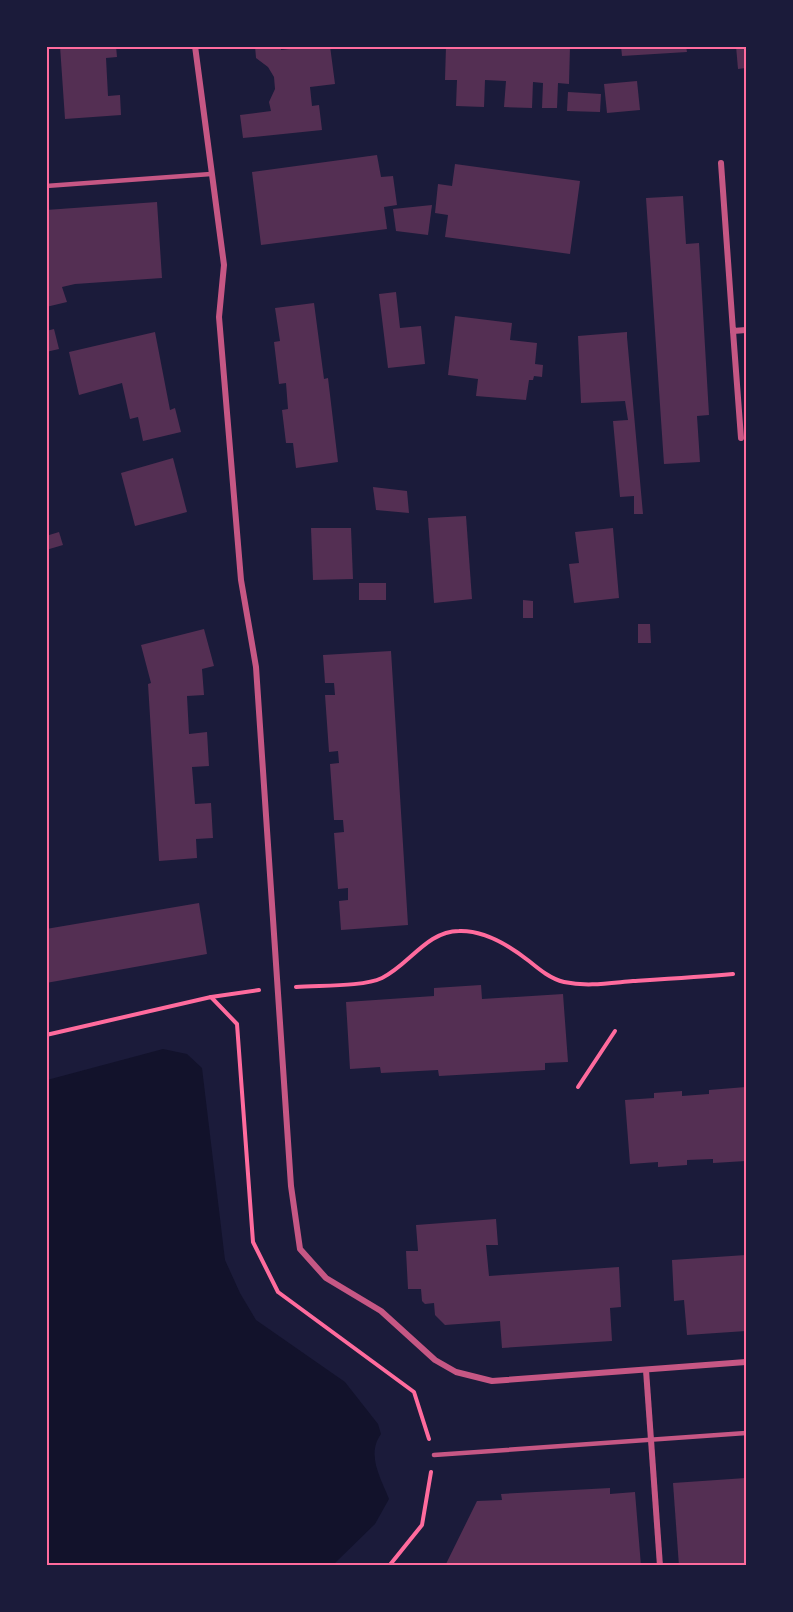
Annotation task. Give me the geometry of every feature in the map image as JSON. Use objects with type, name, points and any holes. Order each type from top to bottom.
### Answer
[{"type":"street","points":[[195,46],[224,265],[219,317],[241,580],[256,667],[292,1204],[300,1249],[326,1278],[381,1311],[435,1360],[456,1372],[492,1381],[747,1362]]},
{"type":"street","points":[[721,163],[741,438]]},
{"type":"street","points":[[734,331],[747,330]]},
{"type":"street","points":[[646,1370],[660,1566]]},
{"type":"lane","points":[[46,186],[211,174]]},
{"type":"lane","points":[[434,1455],[747,1433]]},
{"type":"path","points":[[46,1035],[211,997],[278,988],[367,982],[383,977],[442,935],[457,931],[475,932],[494,939],[552,978],[564,982],[594,984],[734,975]]},
{"type":"path","points":[[211,997],[237,1024],[253,1242],[278,1292],[414,1392],[434,1455],[422,1525],[389,1566]]},
{"type":"path","points":[[578,1087],[615,1031]]},
{"type":"shaded area","points":[[163,1049],[187,1054],[202,1068],[225,1260],[240,1293],[256,1320],[345,1382],[378,1424],[381,1434],[375,1450],[376,1466],[389,1499],[375,1524],[333,1565],[47,1565],[47,1080]]},
{"type":"building","points":[[60,46],[116,46],[117,57],[106,58],[108,96],[120,95],[121,115],[65,119]]},
{"type":"building","points":[[255,46],[281,46],[281,50],[297,48],[297,46],[330,46],[335,84],[310,87],[312,106],[319,105],[322,130],[243,138],[240,115],[271,111],[269,102],[275,89],[274,77],[268,67],[256,58]]},
{"type":"building","points":[[446,46],[570,46],[569,84],[558,83],[557,108],[542,108],[543,83],[533,82],[532,108],[504,107],[506,81],[485,80],[484,107],[456,106],[457,80],[445,80]]},
{"type":"building","points":[[621,46],[686,46],[687,52],[622,56]]},
{"type":"building","points":[[736,46],[746,46],[746,68],[738,69]]},
{"type":"building","points":[[637,81],[640,110],[607,113],[604,84]]},
{"type":"building","points":[[568,92],[601,94],[600,112],[567,111]]},
{"type":"building","points":[[377,155],[381,177],[393,176],[397,205],[384,207],[387,229],[261,245],[252,172]]},
{"type":"building","points":[[455,164],[580,181],[570,254],[445,237],[448,215],[435,213],[438,184],[452,186]]},
{"type":"building","points":[[683,196],[686,244],[699,243],[709,415],[697,416],[700,462],[664,464],[646,198]]},
{"type":"building","points":[[157,202],[162,278],[75,284],[62,287],[67,302],[46,307],[46,210]]},
{"type":"building","points":[[432,205],[428,235],[396,231],[393,209]]},
{"type":"building","points":[[396,292],[400,328],[421,326],[425,364],[388,368],[379,294]]},
{"type":"building","points":[[314,303],[324,379],[328,378],[338,462],[296,468],[293,443],[286,443],[282,410],[288,409],[286,383],[279,384],[274,342],[280,341],[275,308]]},
{"type":"building","points":[[455,316],[512,323],[510,340],[537,343],[535,364],[543,365],[542,377],[534,376],[533,380],[529,380],[526,400],[476,396],[478,379],[448,375]]},
{"type":"building","points":[[54,329],[59,349],[46,352],[46,331]]},
{"type":"building","points":[[155,332],[170,410],[175,408],[181,432],[143,441],[138,417],[130,419],[122,383],[79,395],[69,352]]},
{"type":"building","points":[[627,332],[643,514],[634,514],[634,496],[620,497],[613,421],[628,420],[625,401],[581,403],[578,336]]},
{"type":"building","points":[[173,458],[187,512],[135,526],[121,473]]},
{"type":"building","points":[[373,487],[407,491],[409,513],[376,510]]},
{"type":"building","points":[[466,516],[472,599],[434,603],[428,518]]},
{"type":"building","points":[[311,528],[351,528],[353,579],[313,580]]},
{"type":"building","points":[[613,528],[619,598],[574,603],[569,564],[579,563],[575,532]]},
{"type":"building","points":[[59,532],[63,545],[46,550],[46,536]]},
{"type":"building","points":[[359,583],[386,583],[386,600],[359,600]]},
{"type":"building","points":[[523,600],[533,601],[533,618],[523,618]]},
{"type":"building","points":[[638,624],[650,624],[651,643],[638,643]]},
{"type":"building","points":[[204,629],[214,666],[202,669],[204,695],[187,696],[189,734],[207,732],[209,766],[192,767],[195,804],[211,803],[213,838],[196,839],[197,858],[159,861],[148,684],[151,683],[141,645]]},
{"type":"building","points":[[391,651],[408,925],[341,930],[339,901],[348,900],[348,888],[338,889],[334,833],[344,832],[343,820],[334,820],[330,764],[339,763],[338,751],[329,752],[325,695],[335,695],[334,683],[325,683],[323,655]]},
{"type":"building","points":[[199,903],[207,954],[46,983],[46,929]]},
{"type":"building","points":[[481,985],[482,999],[563,994],[568,1062],[545,1063],[545,1070],[439,1076],[438,1070],[381,1073],[380,1067],[350,1069],[346,1002],[434,996],[434,988]]},
{"type":"building","points":[[746,1087],[746,1161],[713,1163],[713,1159],[687,1160],[687,1165],[658,1167],[658,1162],[630,1164],[625,1100],[654,1098],[654,1093],[682,1091],[682,1096],[709,1094],[709,1090]]},
{"type":"building","points":[[496,1219],[498,1245],[486,1245],[489,1276],[619,1267],[621,1307],[610,1308],[612,1341],[502,1348],[500,1321],[445,1325],[435,1315],[434,1303],[425,1304],[422,1301],[421,1289],[408,1289],[406,1251],[418,1251],[416,1225]]},
{"type":"building","points":[[746,1255],[746,1331],[687,1335],[684,1300],[674,1301],[672,1260]]},
{"type":"building","points":[[746,1478],[746,1566],[679,1566],[673,1483]]},
{"type":"building","points":[[610,1488],[610,1494],[635,1492],[641,1566],[445,1566],[477,1501],[502,1500],[501,1494]]}]
